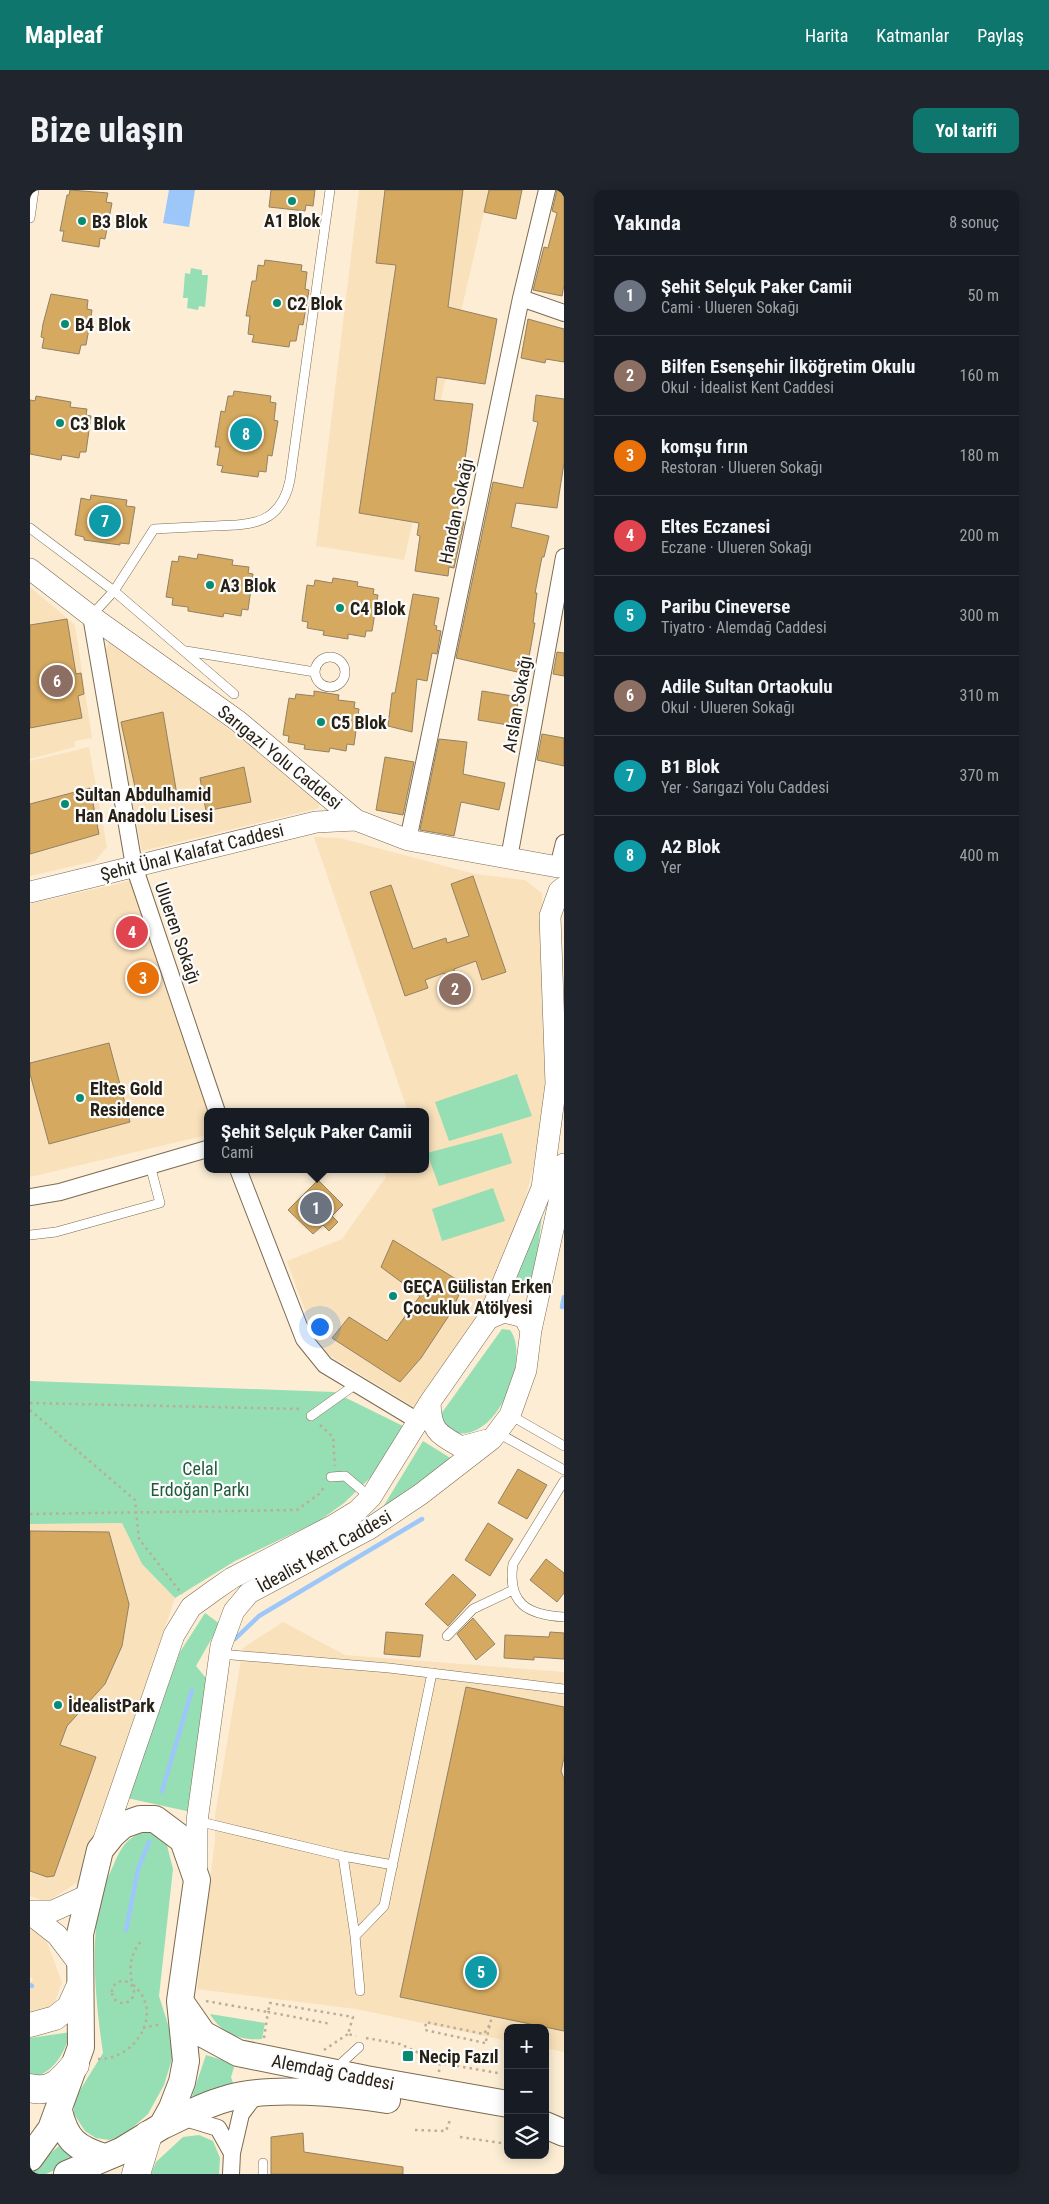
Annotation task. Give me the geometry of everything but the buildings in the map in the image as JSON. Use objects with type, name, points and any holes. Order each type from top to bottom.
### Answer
[{"type":"highway","points":[[30,2088],[47,2089],[60,2083],[77,2061]]},
{"type":"highway","points":[[136,2174],[164,2126]]},
{"type":"main road","name":"İdealist Kent Caddesi","points":[[30,2158],[51,2129],[77,2061],[82,2023],[79,1974],[80,1934],[100,1850],[112,1835],[123,1826],[140,1819],[155,1819],[183,1840],[197,1880],[180,2001],[186,2061],[182,2082],[164,2126]]},
{"type":"main road","points":[[30,2025],[55,2018],[69,2007],[79,1974]]},
{"type":"main road","name":"Alemdağ Caddesi","points":[[180,2001],[193,2023],[203,2034],[238,2053],[263,2044],[332,2072],[504,2103]]},
{"type":"main road","points":[[258,2093],[245,2087],[241,2080],[241,2071],[263,2044]]},
{"type":"main road","name":"Alemdağ Caddesi","points":[[164,2126],[230,2097],[258,2093],[320,2092],[360,2096],[504,2117]]},
{"type":"main road","points":[[59,2111],[64,2130],[73,2141],[88,2152],[104,2157]]},
{"type":"main road","points":[[549,2111],[564,2113]]},
{"type":"main road","points":[[67,2174],[164,2126]]},
{"type":"main road","points":[[549,2126],[564,2133]]},
{"type":"street","name":"Handan Sokağı","points":[[408,840],[521,298],[547,190]]},
{"type":"street","points":[[521,298],[564,313]]},
{"type":"street","name":"Arslan Sokağı","points":[[509,858],[564,557]]},
{"type":"street","name":"Sarıgazi Yolu Caddesi","points":[[30,569],[90,616],[238,721],[356,820],[408,840],[509,858],[549,881],[562,880]]},
{"type":"street","name":"Ulueren Sokağı","points":[[90,616],[134,866],[216,1108]]},
{"type":"street","name":"Şehit Ünal Kalafat Caddesi","points":[[30,892],[316,822],[356,820]]},
{"type":"street","points":[[562,880],[564,843]]},
{"type":"street","name":"İdealist Kent Caddesi","points":[[100,1850],[174,1635],[192,1606],[232,1578],[334,1525],[357,1510],[371,1497],[430,1402],[488,1319],[542,1188],[556,1084],[550,916],[562,880]]},
{"type":"street","points":[[30,1198],[60,1192],[204,1150]]},
{"type":"street","name":"İdealist Kent Caddesi","points":[[197,1880],[197,1821],[220,1654],[234,1612],[249,1593],[369,1529],[421,1494],[495,1436],[510,1416],[526,1370],[531,1330],[561,1193],[564,1164]]},
{"type":"street","points":[[240,1173],[304,1339],[325,1365],[418,1421]]},
{"type":"street","points":[[488,1319],[504,1312],[524,1317],[531,1330]]},
{"type":"street","points":[[430,1402],[431,1421],[438,1434],[461,1448],[495,1436]]},
{"type":"street","points":[[30,1913],[52,1911],[88,1895]]},
{"type":"street","points":[[30,1913],[58,1935],[79,1974]]},
{"type":"street","points":[[231,2174],[232,2153],[241,2114],[258,2093]]},
{"type":"street","points":[[549,2125],[564,2128]]},
{"type":"street","points":[[164,2126],[218,2128],[232,2153]]},
{"type":"lane","points":[[30,218],[34,190]]},
{"type":"lane","points":[[90,616],[114,591],[154,529],[249,525],[274,513],[285,499],[290,480],[330,190]]},
{"type":"lane","points":[[30,528],[114,591],[234,694]]},
{"type":"lane","points":[[186,651],[315,672]]},
{"type":"lane","points":[[30,1235],[56,1232],[160,1203],[150,1166]]},
{"type":"lane","points":[[311,1416],[356,1384]]},
{"type":"lane","points":[[510,1416],[564,1446]]},
{"type":"lane","points":[[495,1436],[564,1470]]},
{"type":"lane","points":[[331,1477],[345,1476],[371,1497]]},
{"type":"lane","points":[[564,1481],[513,1564],[511,1579],[513,1590],[526,1607],[534,1613],[564,1617]]},
{"type":"lane","points":[[447,1636],[473,1609],[513,1590]]},
{"type":"lane","points":[[220,1654],[432,1673],[564,1688]]},
{"type":"lane","points":[[355,1936],[384,1906],[432,1673]]},
{"type":"lane","points":[[197,1821],[342,1856],[393,1865]]},
{"type":"lane","points":[[342,1856],[355,1936],[360,1991]]},
{"type":"lane","points":[[332,2072],[359,2047]]},
{"type":"lane","points":[[262,2164],[263,2174]]},
{"type":"path","points":[[30,1403],[303,1408],[333,1437],[335,1470],[318,1494],[297,1510],[30,1514]]},
{"type":"path","points":[[30,1410],[135,1500],[139,1539],[192,1606]]},
{"type":"path","points":[[77,2061],[109,2059],[125,2052],[141,2037],[145,2021],[145,2002],[140,1990],[132,1984],[122,1980],[115,1984],[112,1991],[116,2001],[123,2003],[130,2001],[134,1995],[132,1984],[129,1965],[134,1950],[143,1939]]},
{"type":"path","points":[[209,2006],[206,1999],[331,2024]]},
{"type":"path","points":[[263,2044],[270,2003],[353,2017],[348,2034],[324,2050],[315,2049]]},
{"type":"path","points":[[490,2024],[484,2034],[426,2022],[425,2030],[486,2042],[492,2016]]},
{"type":"path","points":[[348,2034],[357,2036]]},
{"type":"path","points":[[365,2038],[400,2044],[440,2062],[498,2073]]},
{"type":"path","points":[[438,2074],[440,2062]]},
{"type":"path","points":[[415,2130],[446,2131],[450,2120]]},
{"type":"path","points":[[460,2137],[504,2143]]},
{"type":"shaded area","points":[[359,190],[489,190],[404,560],[316,546]]},
{"type":"shaded area","points":[[30,587],[75,625],[92,738],[75,741],[75,747],[30,759]]},
{"type":"shaded area","points":[[110,640],[320,798],[319,808],[142,851],[104,655]]},
{"type":"shaded area","name":"Sultan Abdulhamid Han Anadolu Lisesi","points":[[89,747],[107,847],[95,861],[30,876],[30,761]]},
{"type":"shaded area","points":[[314,837],[340,838],[475,874],[525,880],[542,893],[548,1084],[534,1164],[521,1216],[470,1330],[414,1407],[319,1349],[287,1261],[342,1239],[386,1177],[385,1173],[429,1173],[429,1108],[407,1108]]},
{"type":"shaded area","points":[[147,877],[209,1108],[204,1108],[204,1136],[30,1177],[30,904]]},
{"type":"shaded area","name":"İdealistPark","points":[[122,1523],[142,1564],[175,1598],[78,1882],[47,1902],[30,1896],[30,1524]]},
{"type":"shaded area","points":[[283,1622],[345,1655],[564,1672],[564,2052],[549,2049],[549,2024],[504,2024],[504,2040],[356,2009],[197,1989],[215,1840],[215,1815],[243,1648]]},
{"type":"shaded area","points":[[30,1928],[44,1934],[62,1982],[53,2008],[30,2019],[30,1983],[33,1979],[30,1977]]},
{"type":"green space","points":[[191,268],[202,270],[202,275],[208,275],[205,307],[199,306],[198,310],[187,308],[188,298],[183,298],[185,273],[190,274]]},
{"type":"green space","points":[[517,1074],[532,1116],[449,1141],[435,1102]]},
{"type":"green space","points":[[502,1133],[512,1163],[439,1186],[429,1158],[429,1152]]},
{"type":"green space","points":[[493,1188],[505,1221],[442,1241],[432,1209]]},
{"type":"green space","points":[[543,1206],[533,1292],[510,1286]]},
{"type":"green space","points":[[502,1329],[510,1330],[516,1344],[516,1362],[512,1382],[503,1402],[491,1418],[477,1430],[460,1433],[442,1427],[441,1414]]},
{"type":"green space","name":"Celal Erdoğan Parkı","points":[[30,1381],[334,1392],[405,1427],[370,1478],[344,1503],[319,1521],[235,1561],[175,1598],[142,1564],[122,1523],[30,1524]]},
{"type":"green space","points":[[423,1441],[452,1459],[383,1507]]},
{"type":"green space","points":[[205,1613],[220,1624],[196,1666],[206,1678],[191,1812],[127,1798],[180,1652]]},
{"type":"green space","points":[[141,1833],[164,1834],[173,1869],[159,1996],[171,2034],[172,2059],[164,2085],[148,2114],[123,2136],[109,2140],[96,2138],[85,2131],[74,2114],[74,2100],[103,2053],[95,1972],[98,1910],[106,1882],[126,1842]]},
{"type":"green space","points":[[210,2014],[265,2023],[262,2039],[246,2039],[225,2031],[214,2021]]},
{"type":"green space","points":[[71,2032],[61,2055],[52,2067],[38,2076],[30,2078],[30,2038]]},
{"type":"green space","points":[[206,2055],[235,2064],[231,2077],[235,2089],[192,2096]]},
{"type":"green space","points":[[199,2135],[213,2141],[220,2158],[219,2174],[151,2174],[156,2162],[183,2137]]},
{"type":"green space","points":[[59,2146],[76,2160],[46,2174],[30,2174],[30,2171]]},
{"type":"water","points":[[169,190],[195,190],[189,227],[163,223]]},
{"type":"waterway","points":[[562,1307],[564,1297]]},
{"type":"waterway","points":[[235,1639],[259,1616],[422,1519]]},
{"type":"waterway","points":[[162,1791],[192,1690]]},
{"type":"waterway","points":[[126,1930],[138,1869],[149,1842]]},
{"type":"place","name":"A1 Blok","points":[[292,201]]},
{"type":"place","name":"B3 Blok","points":[[82,221]]},
{"type":"place","name":"C2 Blok","points":[[277,303]]},
{"type":"place","name":"B4 Blok","points":[[65,324]]},
{"type":"place","name":"C3 Blok","points":[[60,423]]},
{"type":"place","name":"A2 Blok","points":[[246,434]]},
{"type":"place","name":"B1 Blok","points":[[105,521]]},
{"type":"place","name":"A3 Blok","points":[[210,585]]},
{"type":"place","name":"C4 Blok","points":[[340,608]]},
{"type":"place","name":"Adile Sultan Ortaokulu","points":[[57,681]]},
{"type":"place","name":"C5 Blok","points":[[321,722]]},
{"type":"place","name":"Sultan Abdulhamid Han Anadolu Lisesi","points":[[65,804]]},
{"type":"place","name":"Eltes Eczanesi","points":[[132,932]]},
{"type":"place","name":"komşu fırın","points":[[143,978]]},
{"type":"place","name":"Bilfen Esenşehir İlköğretim Okulu","points":[[455,989]]},
{"type":"place","name":"Eltes Gold Residence","points":[[80,1098]]},
{"type":"place","name":"Şehit Selçuk Paker Camii","points":[[316,1208]]},
{"type":"place","name":"GEÇA Gülistan Erken Çocukluk Atölyesi","points":[[393,1296]]},
{"type":"place","name":"İdealistPark","points":[[58,1705]]},
{"type":"place","name":"Paribu Cineverse","points":[[481,1972]]},
{"type":"place","name":"Necip Fazıl","points":[[408,2056]]}]
